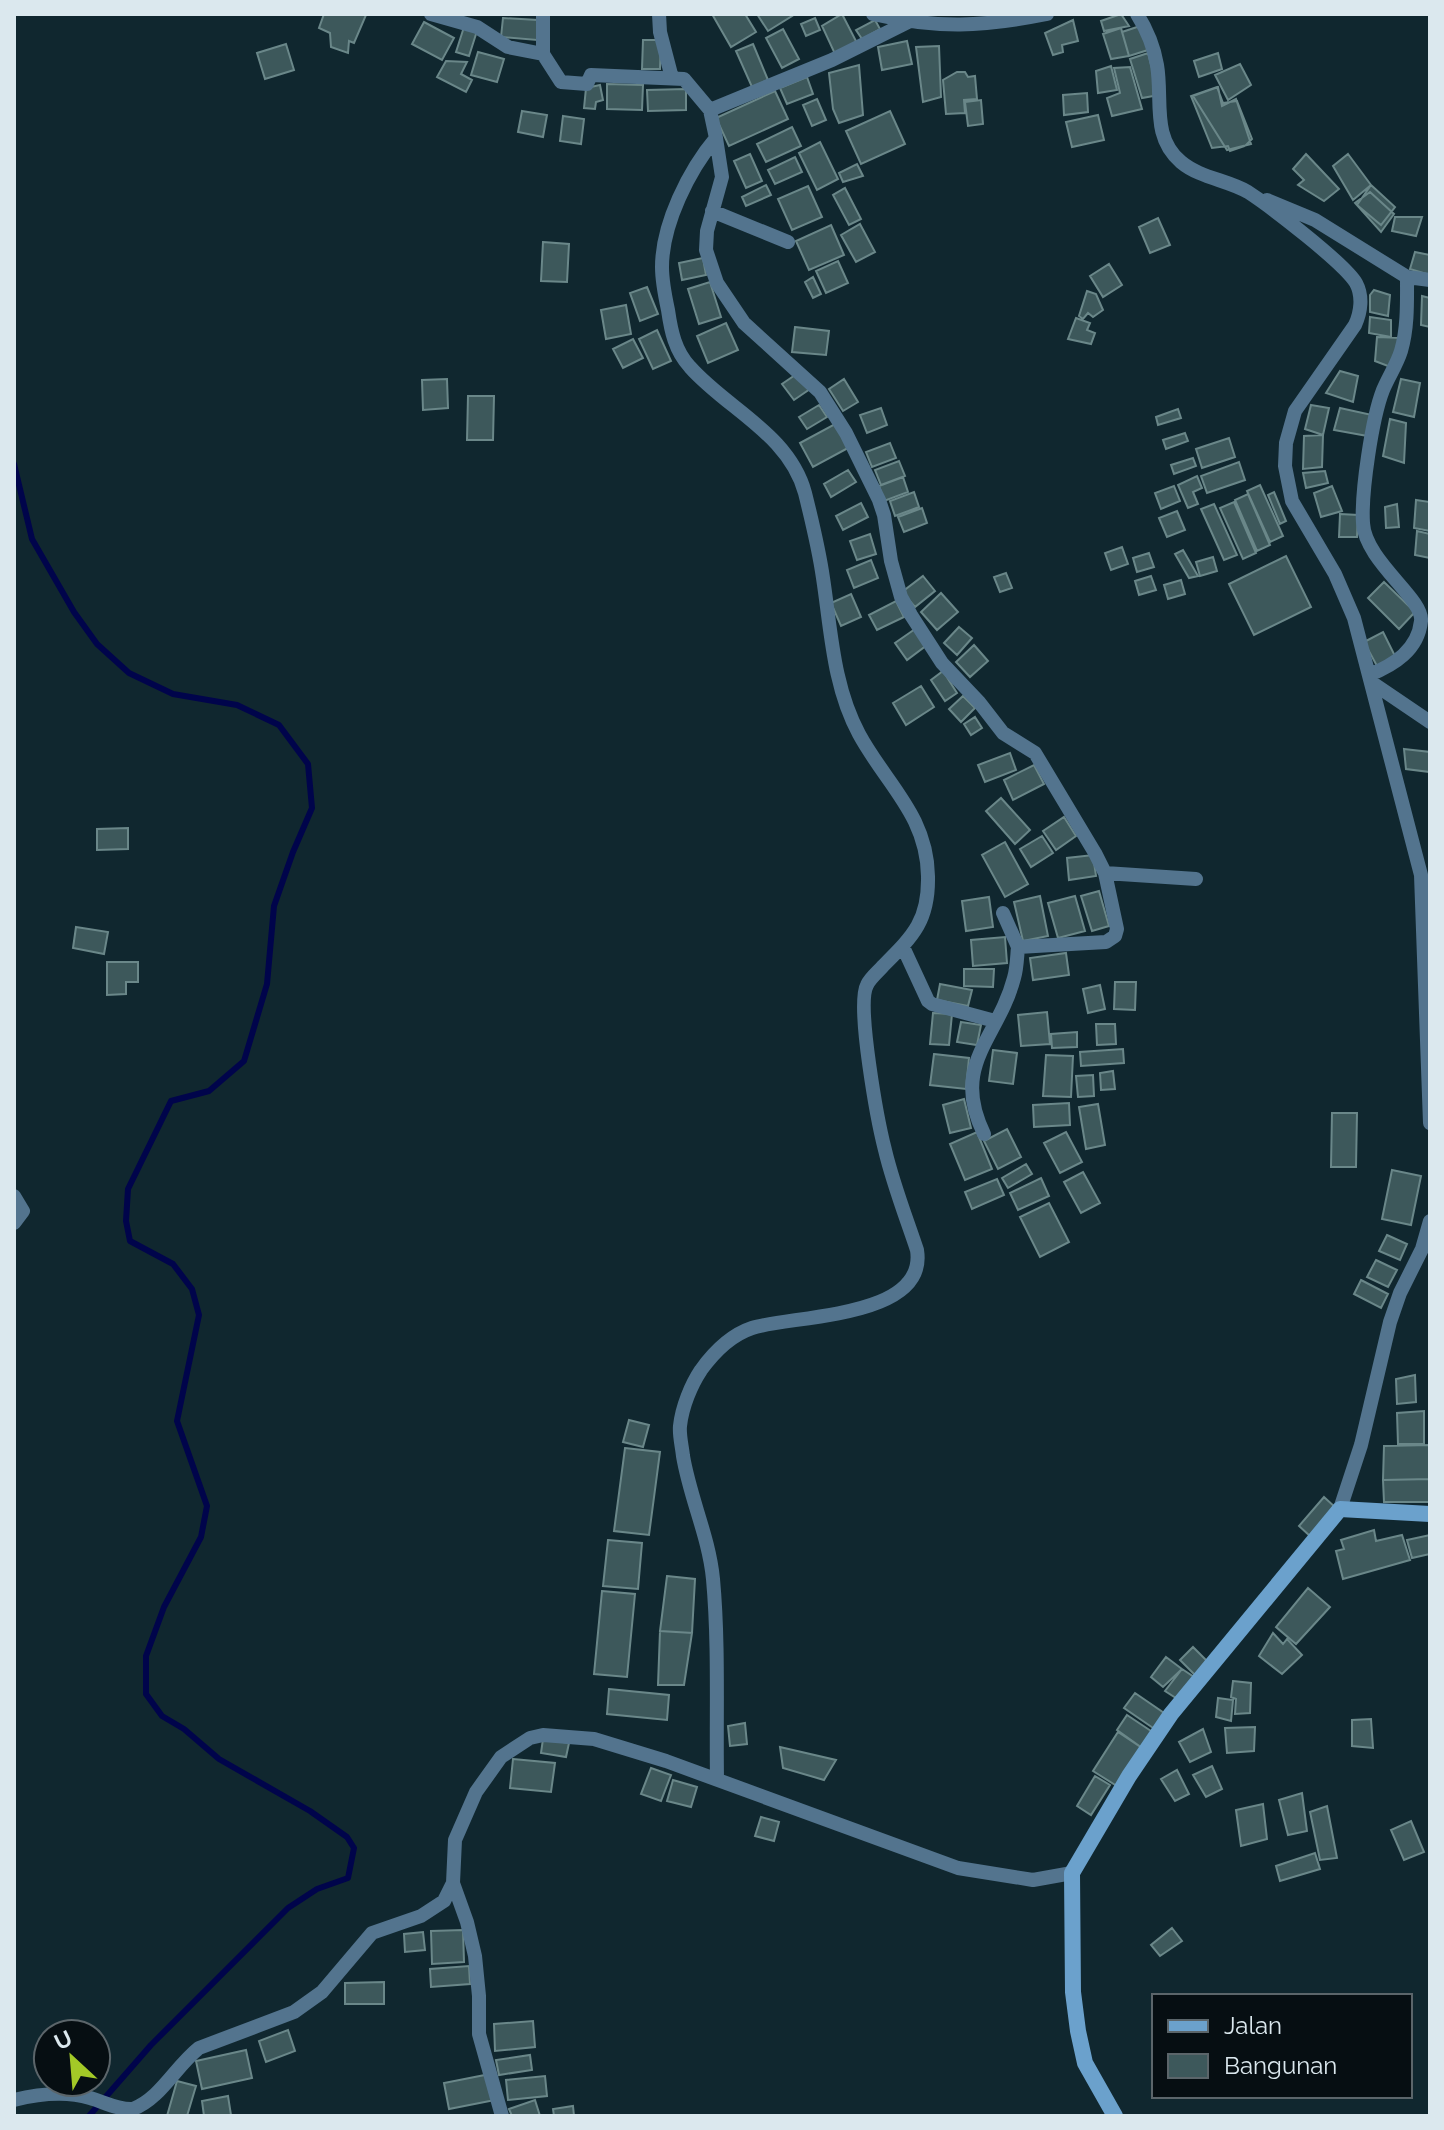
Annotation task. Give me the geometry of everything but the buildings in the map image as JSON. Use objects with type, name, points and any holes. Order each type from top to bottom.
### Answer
[{"type":"street","points":[[431,14],[477,27],[508,47],[543,54]]},
{"type":"street","points":[[543,14],[543,54],[561,82],[587,84],[591,75],[687,80],[710,110],[722,177],[707,231],[706,250],[707,261],[717,283],[744,323],[820,392],[846,433],[879,500],[901,597],[911,615],[942,663],[1003,733],[1035,753],[1105,873],[1117,929],[1112,939],[1106,942],[1018,947]]},
{"type":"street","points":[[659,14],[660,32],[672,78]]},
{"type":"street","points":[[873,14],[951,27],[1047,14]]},
{"type":"street","points":[[1137,14],[1147,31],[1157,66],[1164,141],[1184,165],[1315,220],[1407,277],[1430,280]]},
{"type":"street","points":[[710,110],[832,60],[908,22]]},
{"type":"street","points":[[716,138],[700,157],[687,181],[665,239],[662,267],[672,333],[681,357],[704,382],[779,445],[804,489],[823,576],[831,648],[844,699],[858,733],[913,814],[921,831],[928,878],[925,911],[918,929],[867,984],[863,996],[865,1044],[885,1149],[917,1250],[915,1270],[899,1291],[867,1308],[755,1327],[729,1339],[702,1369],[683,1409],[679,1428],[688,1485],[713,1578],[717,1779]]},
{"type":"street","points":[[1247,191],[1340,265],[1356,283],[1359,292],[1361,309],[1355,325],[1295,411],[1286,443],[1285,466],[1292,501],[1335,574],[1354,618],[1421,875],[1430,1123]]},
{"type":"street","points":[[712,211],[788,242]]},
{"type":"street","points":[[1370,679],[1397,662],[1425,636],[1419,609],[1375,556],[1363,528],[1364,488],[1377,414],[1382,392],[1402,349],[1407,277]]},
{"type":"street","points":[[1370,679],[1430,722]]},
{"type":"street","points":[[1105,873],[1196,879]]},
{"type":"street","points":[[984,1134],[972,1105],[973,1073],[1014,978],[1018,947],[1003,913]]},
{"type":"street","points":[[903,947],[932,1004],[995,1021]]},
{"type":"street","points":[[14,1196],[23,1211],[14,1223]]},
{"type":"street","points":[[1115,2116],[1085,2063],[1078,2031],[1073,1992],[1072,1873],[1129,1776],[1171,1714],[1340,1509],[1361,1445],[1390,1322],[1400,1293],[1422,1249],[1430,1221]]},
{"type":"street","points":[[1340,1509],[1430,1514]]},
{"type":"street","points":[[502,2116],[479,2034],[475,1956],[453,1883],[455,1840],[476,1792],[501,1757],[530,1738],[543,1735],[594,1739],[717,1779],[958,1868],[1033,1880],[1072,1873]]},
{"type":"street","points":[[14,2100],[48,2094],[87,2097],[127,2110],[138,2108],[155,2096],[186,2058],[199,2048],[294,2012],[322,1992],[372,1933],[428,1912],[444,1901],[453,1883]]},
{"type":"waterway","points":[[14,464],[32,539],[74,612],[97,644],[129,673],[173,694],[237,705],[279,725],[308,764],[312,808],[274,906],[267,984],[244,1061],[209,1091],[171,1101],[128,1189],[126,1221],[130,1241],[173,1264],[192,1289],[199,1315],[177,1421],[207,1506],[201,1537],[164,1607],[146,1656],[146,1694],[162,1716],[184,1729],[219,1759],[310,1811],[347,1837],[354,1848],[348,1878],[317,1889],[288,1908],[151,2045],[89,2116]]}]
